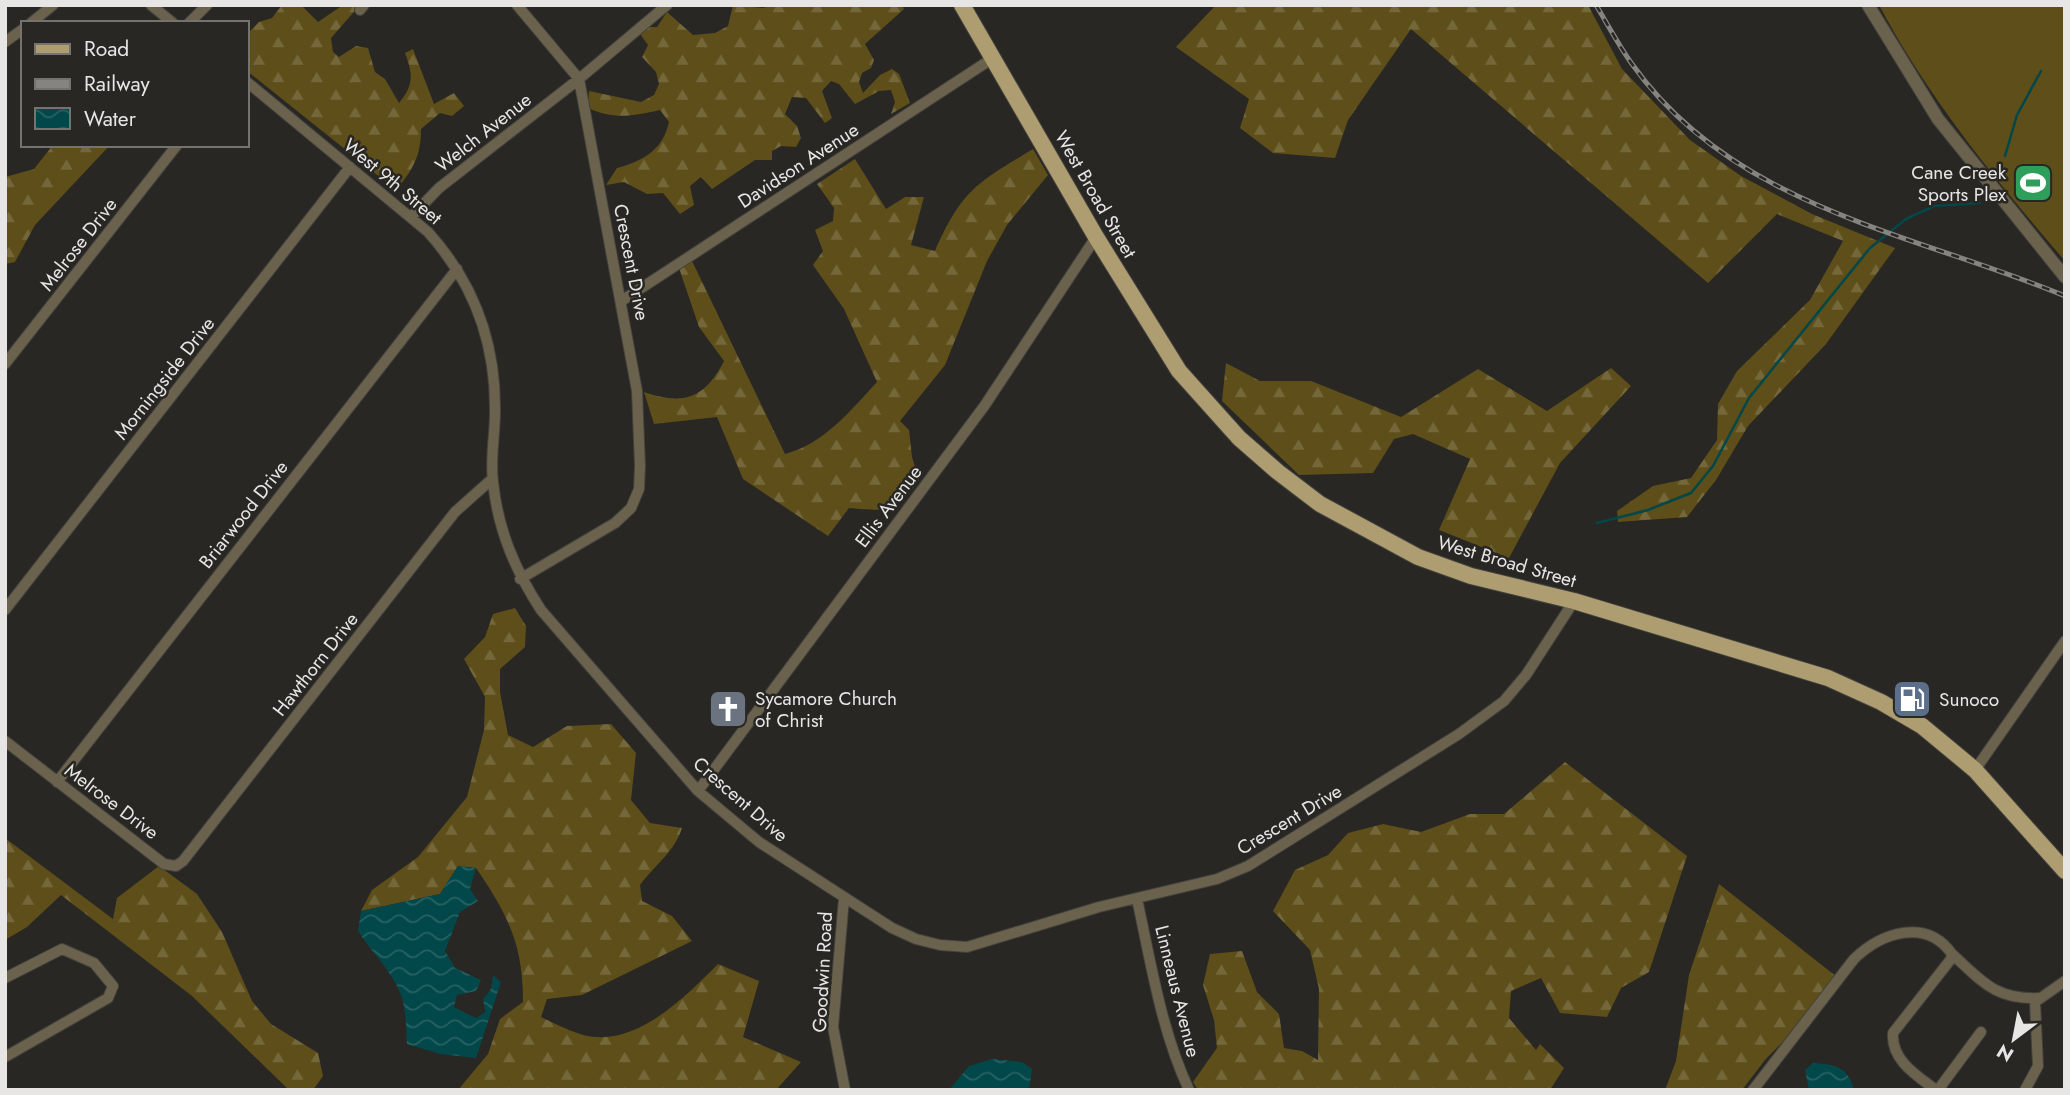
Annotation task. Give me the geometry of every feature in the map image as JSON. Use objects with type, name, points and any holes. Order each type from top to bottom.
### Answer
[{"type":"main road","name":"West Broad Street","points":[[962,5],[1096,237],[1179,371],[1239,438],[1278,472],[1331,510],[1418,557],[1471,576],[1574,601],[1828,678],[1922,726],[1975,770],[2065,871]]},
{"type":"street","points":[[34,21],[54,5]]},
{"type":"street","points":[[151,5],[171,21]]},
{"type":"street","points":[[191,21],[207,5]]},
{"type":"street","points":[[517,5],[579,79],[667,5]]},
{"type":"street","points":[[1868,5],[1937,119],[2065,277]]},
{"type":"street","points":[[5,42],[21,30]]},
{"type":"street","name":"Davidson Avenue","points":[[623,300],[993,58]]},
{"type":"street","name":"Welch Avenue","points":[[411,217],[439,188],[579,79]]},
{"type":"street","name":"Crescent Drive","points":[[579,79],[638,390],[639,489],[631,508],[615,523],[520,579],[541,611],[698,791],[759,842],[892,928],[916,939],[940,945],[967,947],[1099,907],[1217,879],[1248,866],[1476,723],[1504,701],[1526,675],[1574,601]]},
{"type":"street","name":"West 9th Street","points":[[248,83],[411,217],[445,251],[475,300],[493,366],[495,411],[492,479],[504,538],[520,579]]},
{"type":"street","name":"Melrose Drive","points":[[5,365],[175,147]]},
{"type":"street","name":"Morningside Drive","points":[[5,610],[350,167]]},
{"type":"street","name":"Ellis Avenue","points":[[698,791],[985,405],[1096,237]]},
{"type":"street","name":"Briarwood Drive","points":[[57,782],[457,269]]},
{"type":"street","name":"Hawthorn Drive","points":[[164,864],[176,866],[183,861],[455,512],[492,479]]},
{"type":"street","points":[[1975,770],[2065,641]]},
{"type":"street","name":"Melrose Drive","points":[[5,741],[164,864]]},
{"type":"street","name":"Goodwin Road","points":[[844,898],[833,1027],[845,1090]]},
{"type":"street","name":"Linneaus Avenue","points":[[1137,899],[1166,1027],[1176,1062],[1189,1090]]},
{"type":"street","points":[[1753,1090],[1869,945],[1880,938],[1914,933],[1930,936],[1996,992],[2015,998],[2039,998],[2065,981]]},
{"type":"street","points":[[5,978],[62,949],[94,963],[113,986],[108,998],[5,1057]]},
{"type":"street","points":[[1952,954],[1951,959],[1893,1033],[1892,1046],[1898,1056],[1937,1090],[1981,1032]]},
{"type":"street","points":[[2025,1090],[2038,1066],[2033,1008],[2039,998]]},
{"type":"green space","points":[[282,5],[301,5],[318,22],[343,5],[360,5],[331,38],[333,52],[339,57],[356,46],[368,48],[375,72],[385,79],[399,103],[411,79],[405,53],[413,49],[434,104],[454,93],[464,106],[452,116],[440,113],[421,129],[415,162],[396,190],[248,72],[248,33],[259,22],[272,18]]},
{"type":"green space","points":[[733,5],[763,8],[773,5],[902,5],[904,9],[865,44],[874,60],[871,68],[862,73],[859,82],[863,93],[880,75],[892,69],[899,74],[910,103],[891,114],[895,102],[891,90],[879,91],[855,104],[839,84],[831,81],[822,91],[832,118],[825,123],[806,98],[792,97],[785,114],[797,126],[801,138],[796,147],[781,146],[772,151],[772,160],[755,160],[712,189],[701,177],[690,186],[694,205],[680,214],[663,193],[647,194],[624,182],[606,185],[617,168],[643,158],[657,147],[669,122],[660,110],[624,116],[597,112],[588,108],[589,91],[641,102],[654,95],[659,84],[656,72],[642,57],[648,45],[640,34],[649,27],[657,27],[667,12],[693,35],[715,33],[728,26]]},
{"type":"green space","points":[[1216,5],[1588,5],[1622,69],[1690,140],[1741,176],[1812,214],[1895,248],[1826,344],[1748,426],[1716,480],[1687,517],[1618,522],[1617,511],[1653,486],[1691,478],[1717,440],[1718,404],[1737,371],[1810,300],[1843,241],[1777,214],[1708,283],[1411,29],[1348,120],[1335,158],[1273,153],[1240,128],[1249,99],[1176,47]]},
{"type":"green space","name":"Cane Creek Sports Plex","points":[[1879,5],[2065,5],[2065,261],[1989,170],[1941,106]]},
{"type":"green space","points":[[51,147],[108,147],[35,225],[15,262],[5,264],[5,177],[34,169]]},
{"type":"green space","points":[[1033,149],[1048,175],[1007,225],[987,261],[945,365],[900,421],[909,430],[912,457],[919,480],[897,505],[874,510],[849,508],[828,536],[743,479],[717,417],[654,424],[644,392],[671,398],[692,396],[709,383],[724,361],[699,327],[679,268],[692,261],[785,454],[824,434],[877,382],[844,309],[813,265],[823,251],[815,230],[833,221],[834,208],[817,184],[855,159],[886,209],[905,197],[924,197],[911,245],[935,251],[954,214],[973,190]]},
{"type":"green space","points":[[1226,363],[1260,381],[1311,381],[1401,417],[1478,369],[1547,411],[1611,368],[1631,386],[1560,463],[1509,558],[1439,530],[1470,459],[1413,434],[1394,439],[1373,473],[1299,475],[1222,401]]},
{"type":"green space","points":[[515,608],[526,626],[525,647],[500,669],[500,692],[508,735],[533,747],[567,726],[611,724],[636,753],[631,800],[650,823],[682,828],[670,851],[640,885],[642,901],[672,916],[692,941],[582,995],[547,999],[541,1017],[580,1034],[600,1037],[619,1035],[656,1018],[718,964],[759,981],[743,1037],[801,1062],[776,1090],[458,1090],[488,1054],[500,1019],[523,1002],[517,947],[497,901],[476,868],[458,866],[440,894],[361,911],[372,890],[418,857],[467,797],[484,730],[485,697],[464,659],[485,637],[493,614]]},
{"type":"green space","points":[[1565,762],[1687,856],[1649,972],[1621,988],[1607,1017],[1560,1013],[1541,978],[1511,991],[1509,1018],[1536,1050],[1540,1044],[1564,1068],[1550,1090],[1198,1090],[1193,1082],[1217,1048],[1214,1020],[1203,985],[1210,954],[1242,951],[1257,992],[1279,1014],[1284,1048],[1302,1051],[1318,1060],[1319,989],[1310,950],[1273,911],[1295,870],[1328,855],[1348,833],[1383,824],[1421,832],[1470,814],[1504,814]]},
{"type":"green space","points":[[5,838],[113,919],[117,898],[159,866],[197,894],[222,932],[252,1001],[271,1024],[318,1053],[323,1076],[313,1090],[289,1090],[192,996],[61,895],[27,927],[5,940]]},
{"type":"green space","points":[[1719,884],[1842,981],[1765,1060],[1742,1090],[1665,1090],[1676,1061],[1689,975]]},
{"type":"water","points":[[458,866],[476,868],[470,889],[478,901],[460,912],[445,951],[455,968],[481,980],[476,991],[457,995],[454,1007],[476,1018],[485,1012],[483,999],[491,989],[493,975],[501,982],[476,1058],[440,1054],[407,1044],[401,995],[387,970],[358,931],[361,911],[440,894]]},
{"type":"water","points":[[992,1059],[1022,1062],[1032,1069],[1029,1090],[949,1090],[969,1066]]},
{"type":"water","points":[[1813,1063],[1840,1068],[1852,1082],[1854,1090],[1809,1090],[1805,1070]]},
{"type":"waterway","points":[[2005,156],[2017,115],[2041,71]]},
{"type":"waterway","points":[[1597,523],[1648,510],[1691,493],[1713,466],[1749,398],[1870,248],[1906,219],[1934,206],[1980,203]]},
{"type":"railway","points":[[1596,5],[1632,64],[1674,113],[1721,152],[1774,184],[1830,210],[2065,296]]},
{"type":"place","name":"Cane Creek Sports Plex","points":[[2033,183]]},
{"type":"place","name":"Sunoco","points":[[1912,699]]},
{"type":"place","name":"Sycamore Church of Christ","points":[[728,709]]}]
